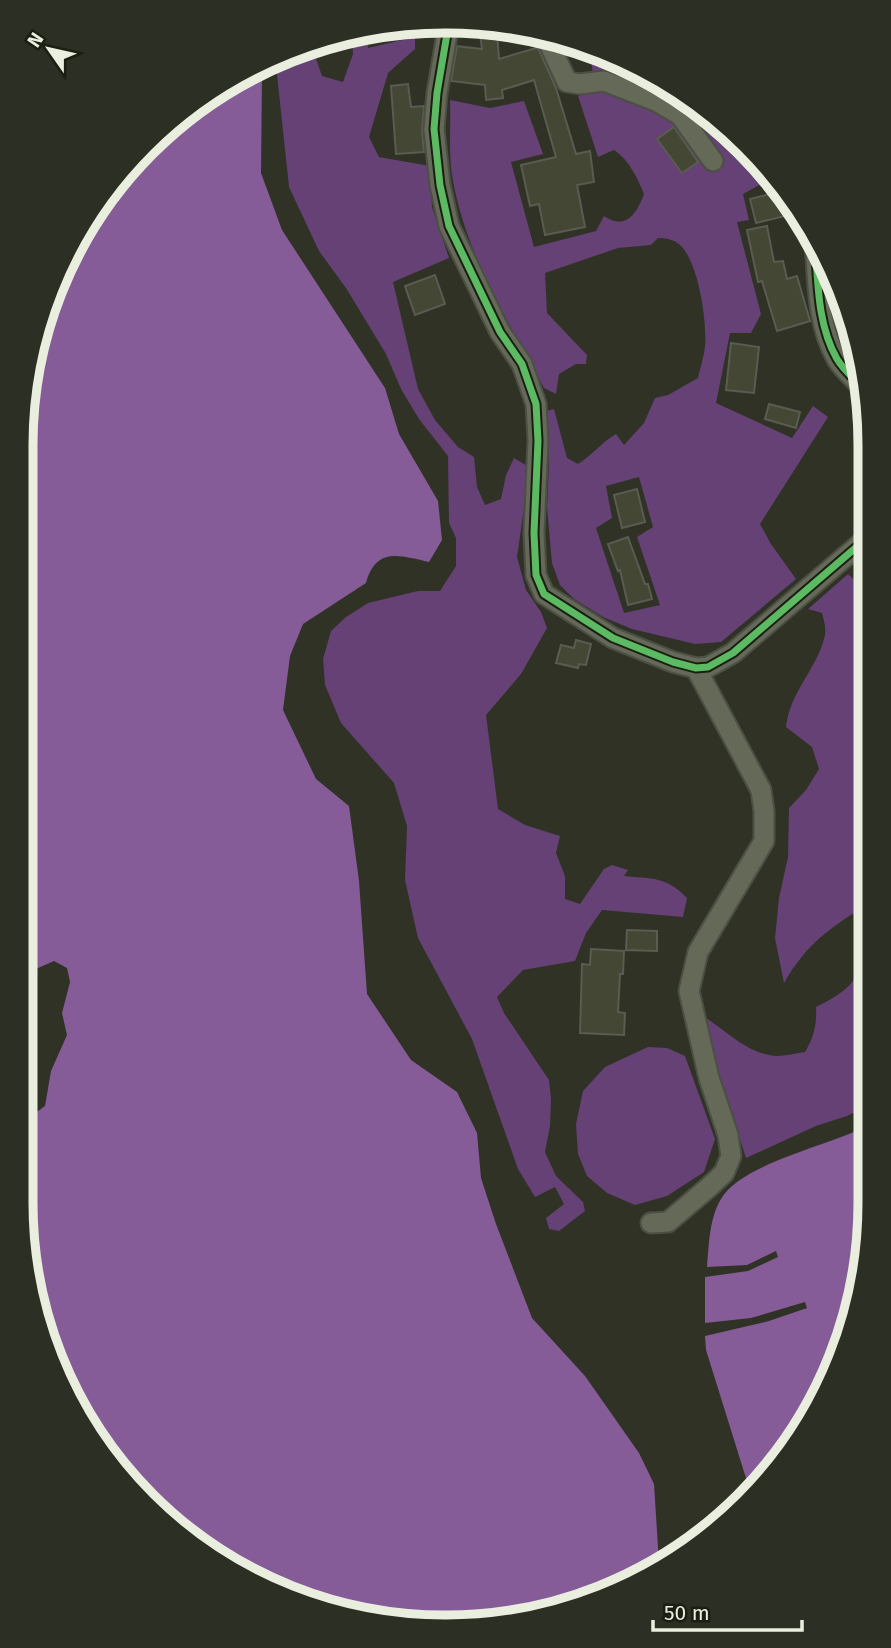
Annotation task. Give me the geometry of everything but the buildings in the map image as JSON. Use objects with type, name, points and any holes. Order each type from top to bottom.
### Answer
[{"type":"street","points":[[447,33],[434,129],[440,185],[449,226],[500,332],[522,364],[536,404],[538,441],[534,533],[536,575],[544,594],[613,638],[640,650],[696,668],[708,667],[733,653],[858,546]]},
{"type":"street","points":[[548,46],[567,82],[580,84],[604,81],[658,102],[680,115],[713,161]]},
{"type":"street","points":[[817,269],[822,317],[838,361],[852,376]]},
{"type":"street","points":[[651,1223],[668,1222],[724,1173],[731,1156],[728,1135],[709,1078],[689,991],[698,952],[764,841],[761,790],[696,668]]},
{"type":"shaded area","points":[[415,37],[415,49],[388,73],[369,137],[379,157],[430,166],[432,207],[449,258],[393,282],[418,389],[435,420],[458,447],[474,457],[477,487],[485,505],[501,499],[506,475],[514,458],[527,466],[517,557],[526,590],[541,612],[547,628],[521,674],[486,715],[498,809],[525,825],[560,836],[556,853],[565,876],[565,899],[580,904],[604,869],[612,865],[628,870],[624,876],[665,882],[687,898],[683,917],[602,910],[586,933],[575,961],[523,970],[497,997],[504,1013],[549,1080],[550,1126],[545,1152],[556,1176],[583,1202],[585,1211],[559,1231],[549,1229],[546,1218],[564,1204],[555,1187],[535,1197],[518,1169],[472,1039],[418,938],[405,880],[407,826],[394,783],[341,723],[325,685],[323,659],[331,631],[346,617],[368,603],[418,591],[440,591],[456,566],[456,538],[449,523],[448,456],[419,419],[401,389],[386,354],[346,288],[319,251],[289,187],[277,70],[315,55],[322,76],[343,82],[353,54],[352,44],[369,40],[368,48]]},
{"type":"shaded area","points":[[591,60],[628,76],[652,88],[696,118],[737,154],[763,183],[743,194],[749,220],[737,222],[761,314],[751,333],[730,333],[716,403],[792,438],[813,406],[828,417],[760,524],[796,579],[721,642],[695,644],[632,629],[603,617],[574,599],[560,585],[552,563],[547,507],[549,462],[546,411],[554,409],[567,458],[578,464],[616,434],[624,445],[644,423],[655,398],[668,395],[698,378],[705,346],[705,323],[701,295],[688,256],[677,243],[658,238],[651,245],[618,248],[545,273],[547,313],[587,355],[586,364],[576,364],[559,374],[556,394],[544,388],[503,313],[478,262],[459,209],[451,171],[450,100],[490,108],[524,101],[543,154],[511,162],[534,247],[596,231],[604,216],[619,222],[630,218],[644,194],[632,169],[619,154],[614,150],[598,157],[578,96],[594,89]],"holes":[[[639,477],[653,527],[637,537],[660,605],[624,613],[596,528],[612,518],[606,486]]]},
{"type":"shaded area","points":[[262,77],[261,173],[282,230],[385,388],[399,434],[438,501],[442,540],[429,562],[399,556],[382,559],[370,571],[366,583],[303,624],[290,656],[283,710],[316,779],[349,806],[359,881],[367,994],[411,1060],[457,1092],[477,1133],[481,1178],[532,1318],[585,1376],[639,1453],[654,1484],[659,1556],[578,1593],[526,1607],[446,1615],[392,1611],[339,1601],[263,1572],[239,1560],[195,1530],[154,1494],[118,1453],[88,1409],[55,1335],[41,1283],[34,1229],[33,1115],[45,1106],[51,1071],[67,1035],[62,1013],[70,982],[67,968],[54,961],[33,970],[33,446],[37,392],[47,339],[76,263],[88,239],[118,195],[154,154],[195,118],[239,88]]},
{"type":"shaded area","points":[[848,574],[858,583],[858,911],[820,937],[801,957],[784,983],[775,938],[779,898],[788,857],[789,808],[806,790],[819,769],[812,747],[786,727],[793,702],[817,658],[825,635],[822,613],[808,609]]},
{"type":"shaded area","points":[[858,972],[858,1110],[816,1126],[746,1158],[699,1014],[755,1051],[777,1056],[805,1052],[814,1030],[816,1007],[847,988]]},
{"type":"shaded area","points":[[648,1047],[667,1048],[685,1056],[715,1139],[704,1172],[667,1196],[635,1205],[607,1193],[587,1176],[578,1154],[576,1124],[583,1091],[605,1067]]},
{"type":"shaded area","points":[[858,1130],[857,1229],[844,1309],[826,1360],[803,1409],[773,1453],[747,1483],[706,1350],[705,1336],[769,1321],[807,1308],[805,1302],[751,1318],[705,1323],[705,1277],[748,1271],[778,1257],[776,1251],[747,1265],[707,1267],[714,1215],[721,1199],[732,1186],[748,1175]]},
{"type":"cycle path","points":[[447,33],[434,129],[440,185],[449,226],[500,332],[522,364],[536,404],[538,441],[534,533],[536,575],[544,594],[613,638],[673,662],[696,668],[708,667],[733,653],[858,546]]},
{"type":"cycle path","points":[[817,268],[822,317],[830,346],[852,377]]}]
